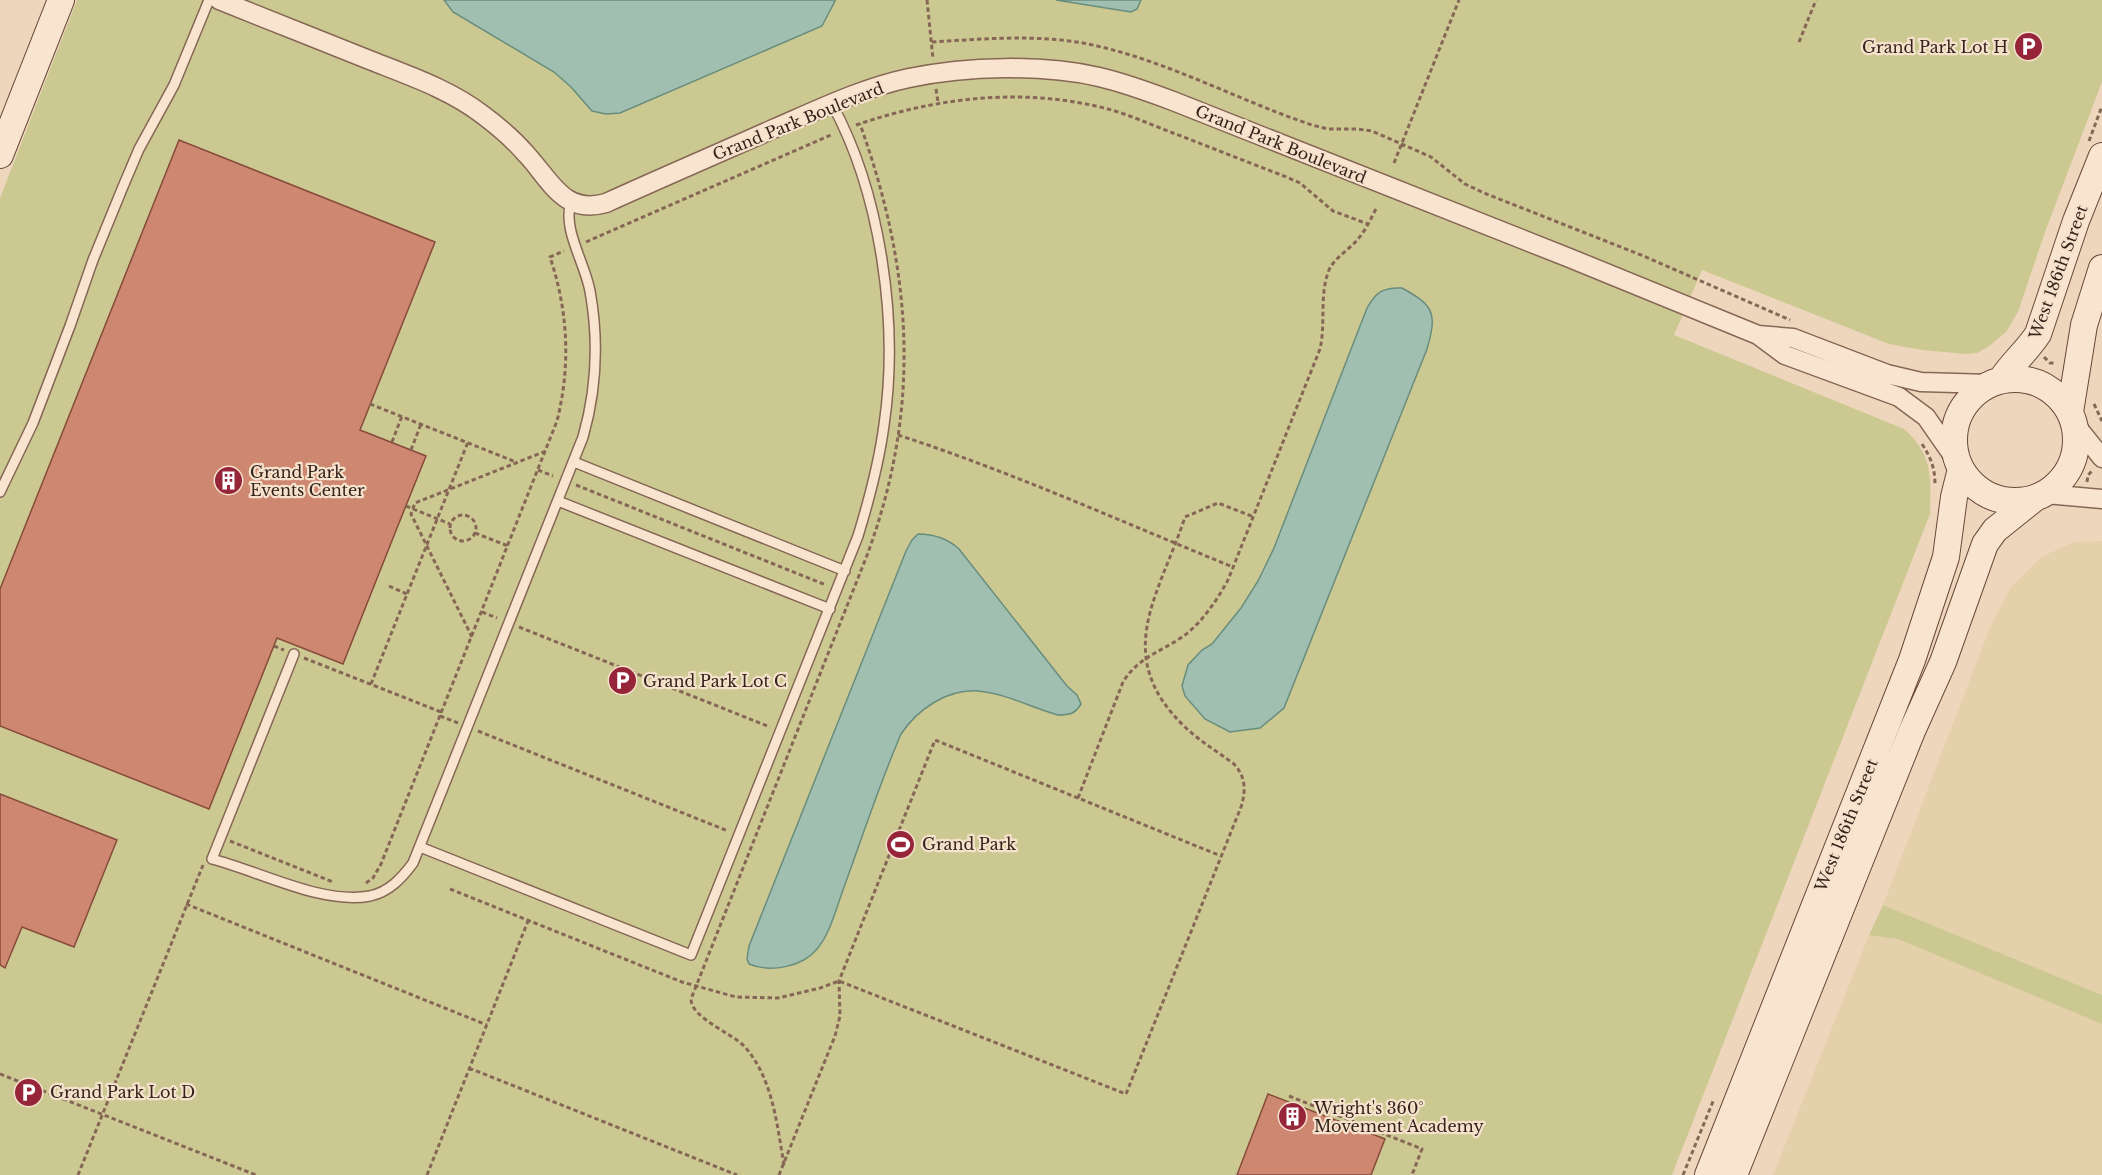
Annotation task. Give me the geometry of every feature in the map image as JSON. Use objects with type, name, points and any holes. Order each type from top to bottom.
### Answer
[{"type":"street","points":[[0,155],[61,0]]},
{"type":"street","points":[[219,0],[420,80],[462,101],[502,130],[534,163],[555,190],[572,202]]},
{"type":"street","name":"Grand Park Boulevard","points":[[572,202],[583,206],[606,203],[872,88],[934,74],[1015,68],[1079,74],[1119,82],[1173,101],[1578,261],[1758,335],[1785,355],[1899,397],[1926,417],[1960,466]]},
{"type":"street","name":"West 186th Street","points":[[1996,382],[2038,334],[2076,220],[2102,156]]},
{"type":"street","points":[[2041,496],[2064,478],[2077,446],[2072,418],[2077,364],[2084,325],[2102,268]]},
{"type":"street","name":"Grand Park Boulevard","points":[[1758,335],[1793,338],[1877,371],[1921,382],[1996,382]]},
{"type":"street","points":[[2102,458],[2072,418],[2064,402],[2046,387],[2024,379],[1996,382],[1971,397],[1958,417],[1954,440],[1960,466],[1971,483],[1990,496],[2012,502],[2041,496],[2102,499]]},
{"type":"street","name":"West 186th Street","points":[[1708,1175],[1910,668],[1946,557],[1960,466]]},
{"type":"street","name":"West 186th Street","points":[[1734,1175],[1912,731],[1943,662],[1981,554],[1995,530],[2041,496]]},
{"type":"lane","points":[[0,492],[33,423],[93,260],[127,179],[174,85],[209,0]]},
{"type":"lane","points":[[420,847],[691,954],[845,572],[858,536],[877,465],[884,424],[888,355],[885,287],[880,254],[863,179],[845,129],[832,104]]},
{"type":"lane","points":[[294,654],[212,859],[326,895],[371,896],[394,885],[403,876],[420,847],[584,437],[591,407],[596,364],[596,337],[590,288],[568,219],[572,202]]},
{"type":"lane","points":[[574,462],[845,572]]},
{"type":"lane","points":[[558,501],[830,609]]},
{"type":"path","points":[[927,0],[938,102]]},
{"type":"path","points":[[1394,163],[1459,0]]},
{"type":"path","points":[[1799,42],[1816,0]]},
{"type":"path","points":[[932,42],[995,39],[1087,44],[1163,66],[1312,125],[1328,129],[1372,131],[1431,157],[1474,189],[1641,255],[1794,321]]},
{"type":"path","points":[[358,886],[373,878],[381,864],[546,451],[561,406],[567,363],[566,335],[563,302],[550,257],[845,129],[938,102],[992,97],[1037,96],[1110,110],[1292,179],[1307,188],[1333,211],[1368,224]]},
{"type":"path","points":[[1078,798],[1129,671],[1147,657],[1184,635],[1200,621],[1222,592],[1320,349],[1328,272],[1335,261],[1358,240],[1377,207]]},
{"type":"path","points":[[2030,345],[2050,363],[2077,364]]},
{"type":"path","points":[[370,404],[517,462]]},
{"type":"path","points":[[392,442],[402,416]]},
{"type":"path","points":[[411,450],[421,424]]},
{"type":"path","points":[[898,435],[942,450],[1233,567]]},
{"type":"path","points":[[1918,438],[1932,461],[1935,470],[1935,488]]},
{"type":"path","points":[[371,684],[468,442]]},
{"type":"path","points":[[472,637],[411,514],[413,508],[415,503],[546,451]]},
{"type":"path","points":[[538,470],[852,596]]},
{"type":"path","points":[[450,889],[682,982],[736,997],[778,998],[839,981],[1126,1094],[1241,807],[1245,788],[1243,777],[1234,764],[1202,742],[1174,715],[1151,680],[1144,645],[1147,619],[1185,517],[1218,503],[1254,517]]},
{"type":"path","points":[[406,506],[450,524]]},
{"type":"path","points":[[466,515],[475,523],[475,533],[468,541],[459,541],[451,535],[450,524],[456,517],[466,515]]},
{"type":"path","points":[[475,533],[508,546]]},
{"type":"path","points":[[389,586],[407,594]]},
{"type":"path","points":[[482,612],[795,738]]},
{"type":"path","points":[[274,646],[371,684],[468,727],[753,841]]},
{"type":"path","points":[[779,1175],[835,1036],[840,1016],[839,981],[935,740],[1221,856]]},
{"type":"path","points":[[220,837],[338,884]]},
{"type":"path","points":[[78,1175],[206,858]]},
{"type":"path","points":[[186,904],[487,1024]]},
{"type":"path","points":[[427,1175],[528,921]]},
{"type":"path","points":[[469,1068],[737,1175]]},
{"type":"path","points":[[0,1074],[256,1175]]},
{"type":"path","points":[[1289,1096],[1422,1149],[1412,1175]]},
{"type":"shaded area","name":"Grand Park","points":[[77,0],[2102,0],[2102,82],[2045,232],[2018,312],[2006,332],[1988,347],[1977,353],[1966,354],[1889,344],[1702,270],[1674,335],[1904,429],[1920,448],[1928,467],[1930,514],[1672,1175],[0,1175],[0,198]]},
{"type":"shaded area","points":[[444,0],[835,1],[822,26],[620,113],[606,114],[592,111],[554,72],[453,12]]},
{"type":"shaded area","points":[[1056,0],[1141,0],[1137,9],[1131,12]]},
{"type":"shaded area","points":[[1390,288],[1402,288],[1421,300],[1431,312],[1432,327],[1427,349],[1284,708],[1260,728],[1230,732],[1205,719],[1185,696],[1182,686],[1188,665],[1202,650],[1212,644],[1241,608],[1258,581],[1274,548],[1367,308],[1381,292]]},
{"type":"shaded area","points":[[918,534],[940,537],[959,549],[1067,686],[1077,695],[1081,704],[1072,713],[1058,715],[988,692],[966,691],[944,697],[924,709],[901,734],[822,943],[811,955],[786,967],[767,968],[749,964],[747,959],[749,946],[906,551]]},
{"type":"shaded area","points":[[2102,541],[2102,995],[1883,905],[1991,625],[2011,587],[2041,557],[2074,542]]},
{"type":"shaded area","points":[[1883,905],[2102,995],[2102,1024],[1898,939],[1869,935]]},
{"type":"shaded area","points":[[1869,935],[1898,939],[2102,1024],[2102,1175],[1773,1175]]},
{"type":"building","name":"Grand Park Events Center","points":[[179,140],[435,242],[360,430],[426,456],[343,664],[277,638],[209,809],[0,726],[0,589]]},
{"type":"building","points":[[0,794],[117,840],[74,947],[22,927],[5,968],[0,965]]},
{"type":"building","name":"Wright's 360° Movement Academy","points":[[1268,1094],[1385,1139],[1371,1175],[1237,1175]]},
{"type":"place","name":"Grand Park Lot H","points":[[2029,47]]},
{"type":"place","name":"Grand Park Events Center","points":[[229,481]]},
{"type":"place","name":"Grand Park Lot C","points":[[622,681]]},
{"type":"place","name":"Grand Park","points":[[901,844]]},
{"type":"place","name":"Grand Park Lot D","points":[[29,1092]]},
{"type":"place","name":"Wright's 360° Movement Academy","points":[[1293,1117]]}]
